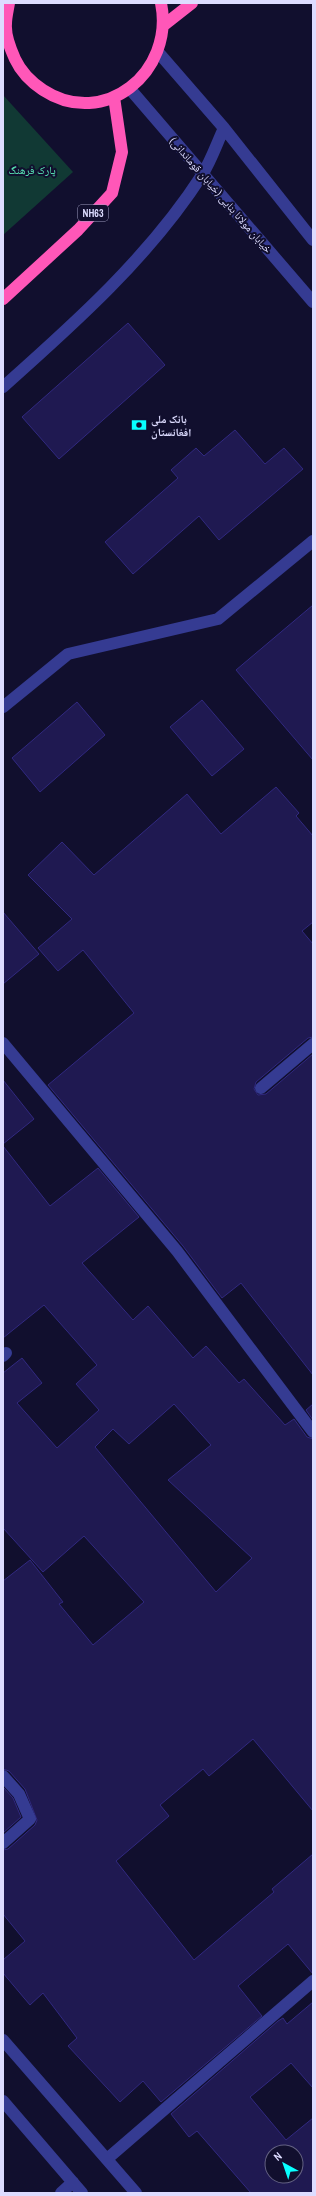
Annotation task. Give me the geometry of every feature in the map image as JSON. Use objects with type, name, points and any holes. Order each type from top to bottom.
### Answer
[{"type":"highway","points":[[9,3],[6,25],[9,46],[18,66],[32,83],[50,95],[70,101],[92,102],[114,97],[130,89],[143,77],[154,62],[158,52],[164,25],[161,3]]},
{"type":"highway","points":[[164,25],[192,3]]},
{"type":"highway","name":"NH63","points":[[3,299],[78,230],[112,193],[122,152],[114,97]]},
{"type":"street","points":[[158,52],[224,128],[313,240]]},
{"type":"street","name":"خیابان مولانا بنایی (خیابان قوماندانی)","points":[[130,89],[313,302]]},
{"type":"street","points":[[3,387],[65,331],[150,245],[203,174],[224,128]]},
{"type":"street","points":[[3,707],[68,654],[218,619],[313,541]]},
{"type":"street","points":[[3,1043],[177,1251],[313,1432]]},
{"type":"street","points":[[261,1088],[313,1044]]},
{"type":"street","points":[[3,1776],[19,1794],[30,1819],[3,1843]]},
{"type":"street","points":[[107,2159],[313,1981]]},
{"type":"street","points":[[3,2040],[136,2193]]},
{"type":"street","points":[[3,2101],[82,2193]]},
{"type":"street","points":[[61,2193],[73,2182]]},
{"type":"green space","name":"پارک فرهنگ","points":[[3,95],[73,172],[3,235]]},
{"type":"building","points":[[128,323],[165,365],[59,459],[22,417]]},
{"type":"building","points":[[235,430],[265,464],[284,448],[303,469],[219,540],[199,516],[133,574],[105,542],[178,478],[171,470],[196,448],[204,456]]},
{"type":"building","points":[[313,605],[313,760],[236,670]]},
{"type":"building","points":[[202,700],[244,749],[212,776],[170,727]]},
{"type":"building","points":[[77,702],[105,735],[40,792],[12,758]]},
{"type":"building","points":[[276,787],[299,813],[296,816],[313,836],[313,922],[302,931],[313,944],[313,1037],[308,1038],[256,1082],[254,1089],[258,1095],[266,1094],[313,1054],[313,1375],[241,1283],[222,1298],[183,1246],[48,1085],[134,1013],[83,950],[58,971],[38,948],[72,919],[28,875],[62,842],[94,875],[187,794],[221,834]]},
{"type":"building","points":[[3,912],[39,954],[3,984]]},
{"type":"building","points":[[3,1080],[34,1119],[3,1144]]},
{"type":"building","points":[[3,1146],[50,1206],[98,1168],[139,1217],[82,1263],[133,1320],[148,1306],[193,1358],[206,1346],[239,1383],[244,1379],[285,1425],[294,1419],[307,1437],[313,1439],[313,1811],[253,1739],[209,1776],[203,1769],[160,1805],[169,1816],[116,1861],[194,1960],[274,1892],[272,1889],[313,1854],[313,1974],[288,1944],[238,1986],[262,2016],[161,2102],[143,2081],[120,2102],[68,2046],[77,2038],[43,1993],[30,2005],[3,1973],[3,1960],[25,1941],[3,1914],[3,1850],[8,1849],[35,1825],[37,1820],[25,1789],[9,1771],[3,1769],[3,1581],[30,1560],[63,1602],[59,1604],[93,1645],[144,1602],[84,1536],[43,1572],[3,1528],[3,1373],[22,1358],[42,1383],[17,1403],[57,1448],[99,1410],[76,1384],[97,1365],[44,1305],[3,1338]],"holes":[[[174,1404],[211,1445],[168,1480],[252,1558],[216,1592],[95,1447],[113,1429],[129,1444]]]},
{"type":"building","points":[[313,1404],[313,1420],[306,1410]]},
{"type":"building","points":[[3,1787],[13,1798],[21,1817],[3,1833]]},
{"type":"building","points":[[313,2002],[313,2088],[291,2063],[250,2097],[286,2140],[313,2118],[313,2193],[251,2193],[197,2131],[189,2137],[171,2114],[283,2018],[287,2024]]},
{"type":"place","name":"بانک ملی افغانستان","points":[[139,425]]}]
